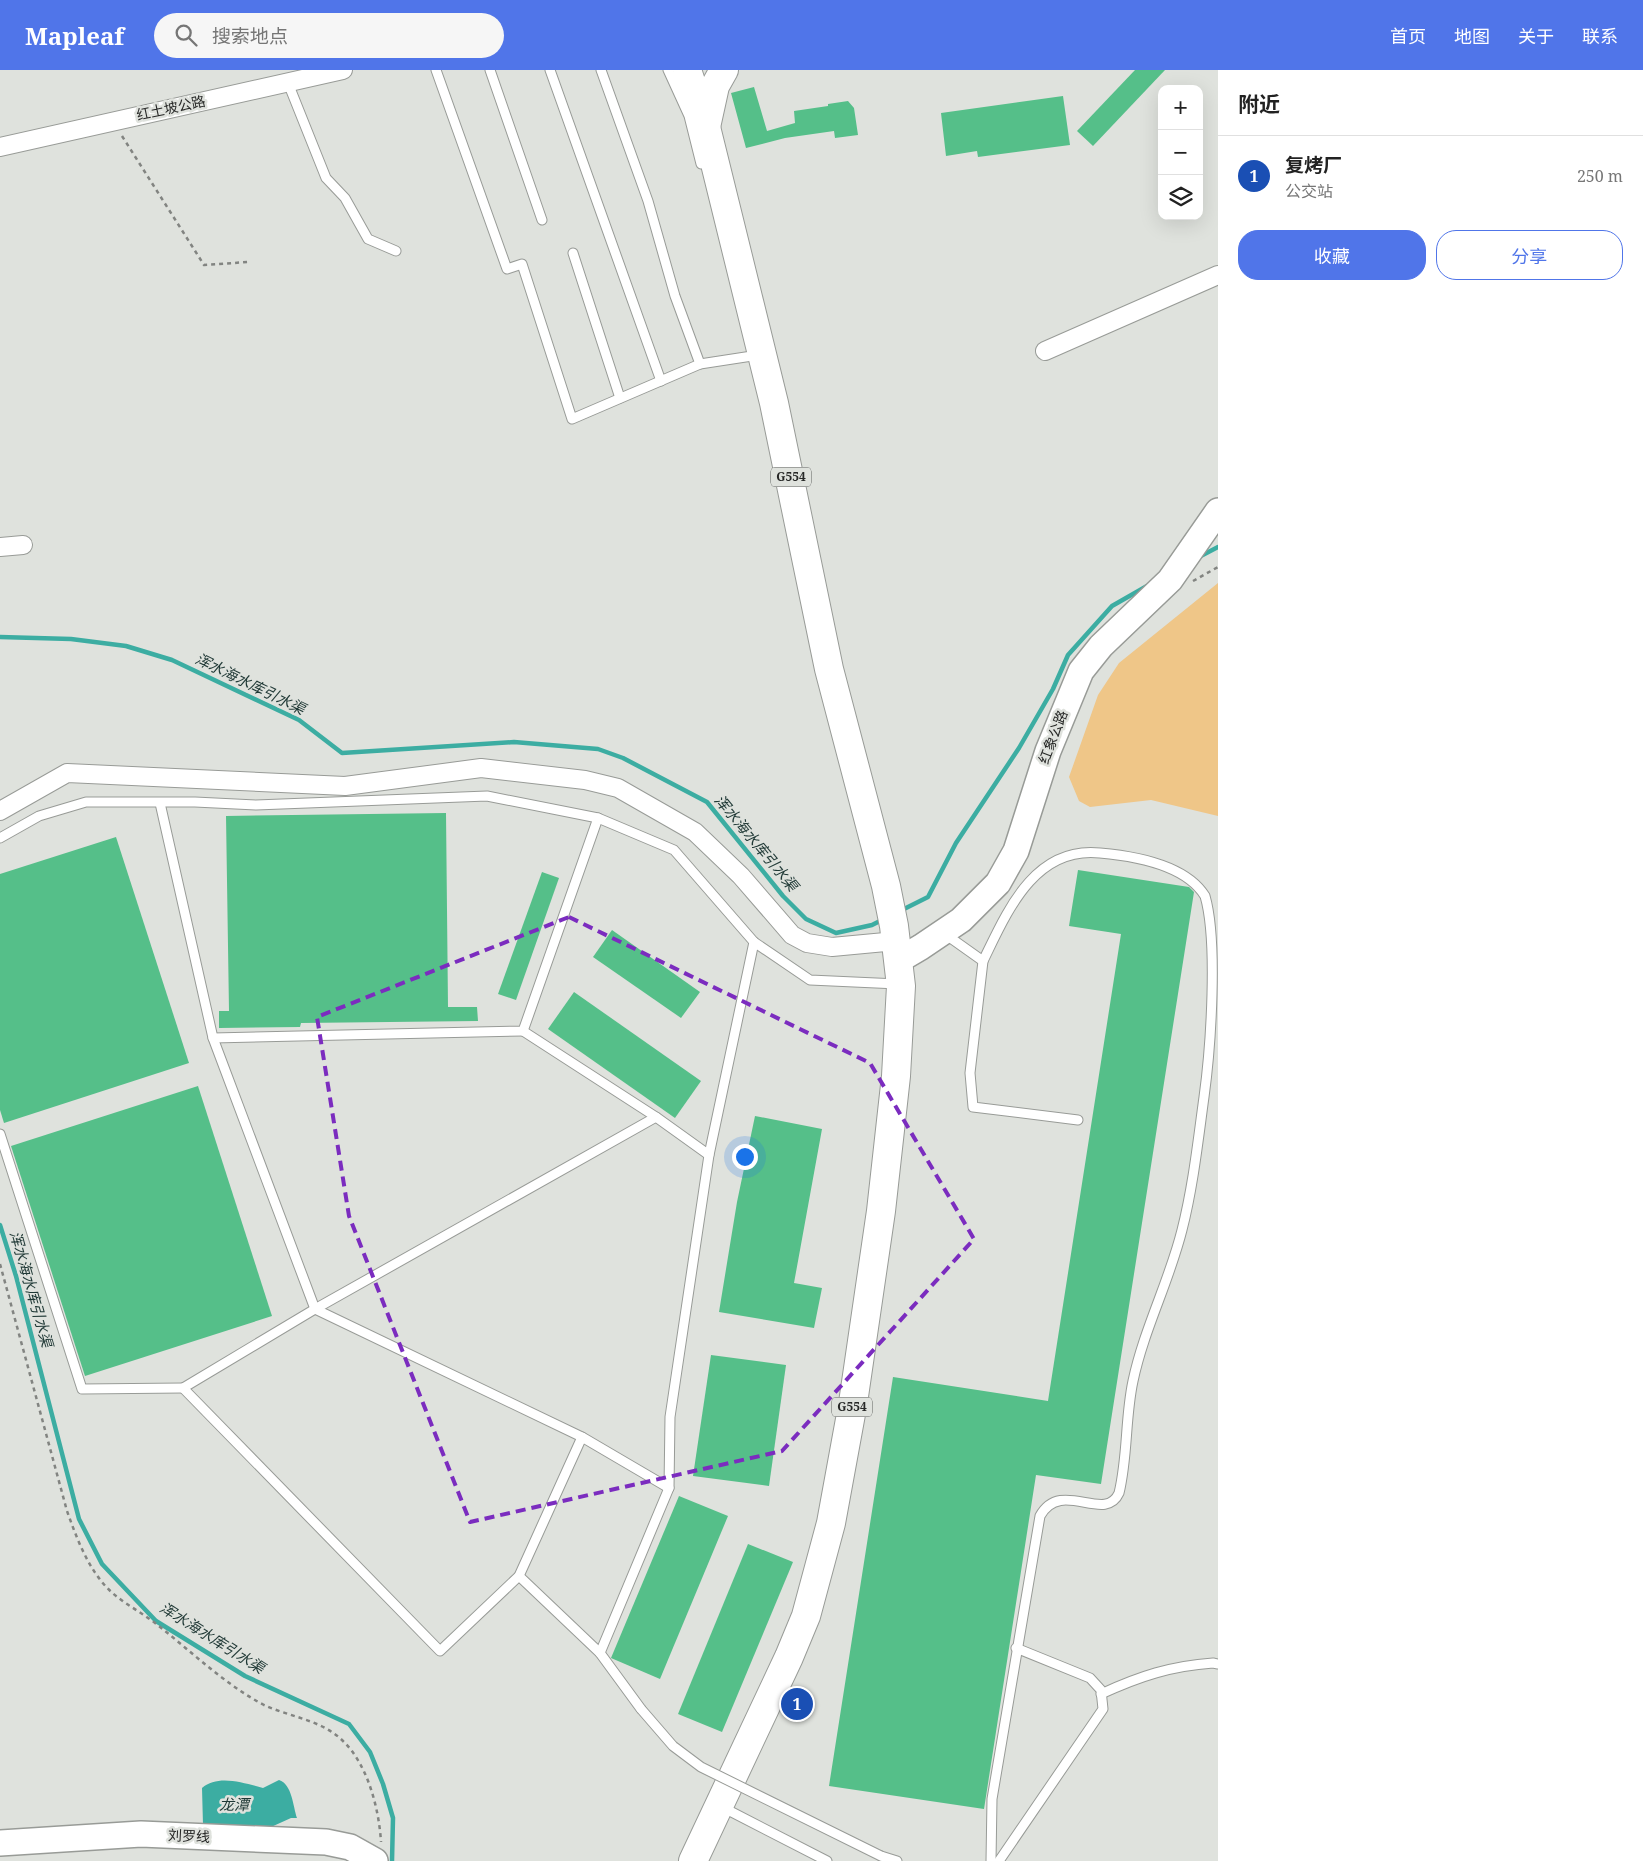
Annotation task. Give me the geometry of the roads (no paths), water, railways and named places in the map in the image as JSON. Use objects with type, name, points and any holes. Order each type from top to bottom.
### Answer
[{"type":"highway","name":"G554","points":[[687,70],[706,127],[755,354],[803,534],[829,669],[886,886],[897,953],[896,1076],[881,1212],[853,1403],[831,1524],[806,1616],[778,1682],[693,1861]]},
{"type":"highway","points":[[706,127],[715,86],[724,70]]},
{"type":"main road","name":"红象公路","points":[[897,953],[943,933],[988,895],[1008,867],[1022,834],[1048,751],[1081,671],[1101,646],[1170,580],[1218,511]]},
{"type":"main road","name":"刘罗线","points":[[0,1843],[141,1834],[326,1842],[378,1856]]},
{"type":"street","name":"红土坡公路","points":[[0,147],[342,70]]},
{"type":"street","points":[[1045,351],[1218,275]]},
{"type":"street","points":[[0,547],[23,545]]},
{"type":"street","points":[[0,811],[67,773],[345,786],[481,768],[585,780],[618,788],[695,832],[741,876],[792,935],[807,943],[897,953]]},
{"type":"lane","points":[[436,70],[507,269],[522,264],[572,419],[700,364],[755,354]]},
{"type":"lane","points":[[490,70],[542,220]]},
{"type":"lane","points":[[550,70],[661,381]]},
{"type":"lane","points":[[601,70],[648,201],[675,296],[700,364]]},
{"type":"lane","points":[[668,70],[689,116],[704,174]]},
{"type":"lane","points":[[288,82],[326,178],[345,198],[368,239],[396,251]]},
{"type":"lane","points":[[573,253],[620,398]]},
{"type":"lane","points":[[0,838],[39,816],[86,802],[256,805],[487,796],[598,818],[674,850],[754,942],[810,980],[897,953]]},
{"type":"lane","points":[[160,803],[213,1038],[315,1309],[582,1436],[669,1488]]},
{"type":"lane","points":[[523,1031],[598,818]]},
{"type":"lane","points":[[991,1861],[992,1799],[1038,1524],[1044,1508],[1054,1501],[1060,1499],[1107,1504],[1115,1501],[1119,1493],[1133,1379],[1176,1252],[1186,1212],[1213,1024],[1218,964],[1214,922],[1210,905],[1201,890],[1190,879],[1177,871],[1122,856],[1079,852],[1052,861],[1035,875],[1012,907],[983,961],[970,1073],[972,1107],[1078,1120]]},
{"type":"lane","points":[[943,933],[983,961]]},
{"type":"lane","points":[[600,1653],[669,1488],[670,1417],[709,1155],[754,942]]},
{"type":"lane","points":[[213,1038],[523,1031],[656,1117],[709,1155]]},
{"type":"lane","points":[[0,1134],[82,1389],[183,1388],[315,1309],[656,1117]]},
{"type":"lane","points":[[183,1388],[440,1651],[519,1576],[582,1436]]},
{"type":"lane","points":[[519,1576],[600,1653],[641,1709],[673,1746],[701,1767],[882,1856],[897,1861]]},
{"type":"lane","points":[[999,1861],[1103,1709],[1101,1690],[1090,1678],[1016,1648]]},
{"type":"lane","points":[[1101,1694],[1137,1678],[1170,1667],[1218,1664]]},
{"type":"lane","points":[[719,1806],[828,1861]]},
{"type":"water","name":"龙潭","points":[[279,1780],[287,1786],[297,1818],[291,1818],[260,1832],[203,1825],[202,1788],[208,1784],[216,1781],[231,1781],[263,1788]]},
{"type":"waterway","name":"浑水海水库引水渠","points":[[1197,558],[1218,547]]},
{"type":"waterway","name":"浑水海水库引水渠","points":[[900,911],[928,897],[956,843],[1019,748],[1053,689],[1068,655],[1112,606],[1147,586]]},
{"type":"waterway","name":"浑水海水库引水渠","points":[[0,637],[71,639],[126,646],[172,660],[299,720],[342,753],[514,742],[598,749],[623,758],[707,802],[783,896],[806,919],[836,933],[872,925],[884,919]]},
{"type":"waterway","name":"浑水海水库引水渠","points":[[0,1225],[16,1276],[79,1519],[102,1564],[156,1621],[245,1676],[349,1724],[370,1752],[383,1784],[393,1818],[392,1861]]},
{"type":"place","name":"复烤厂","points":[[797,1704]]}]
